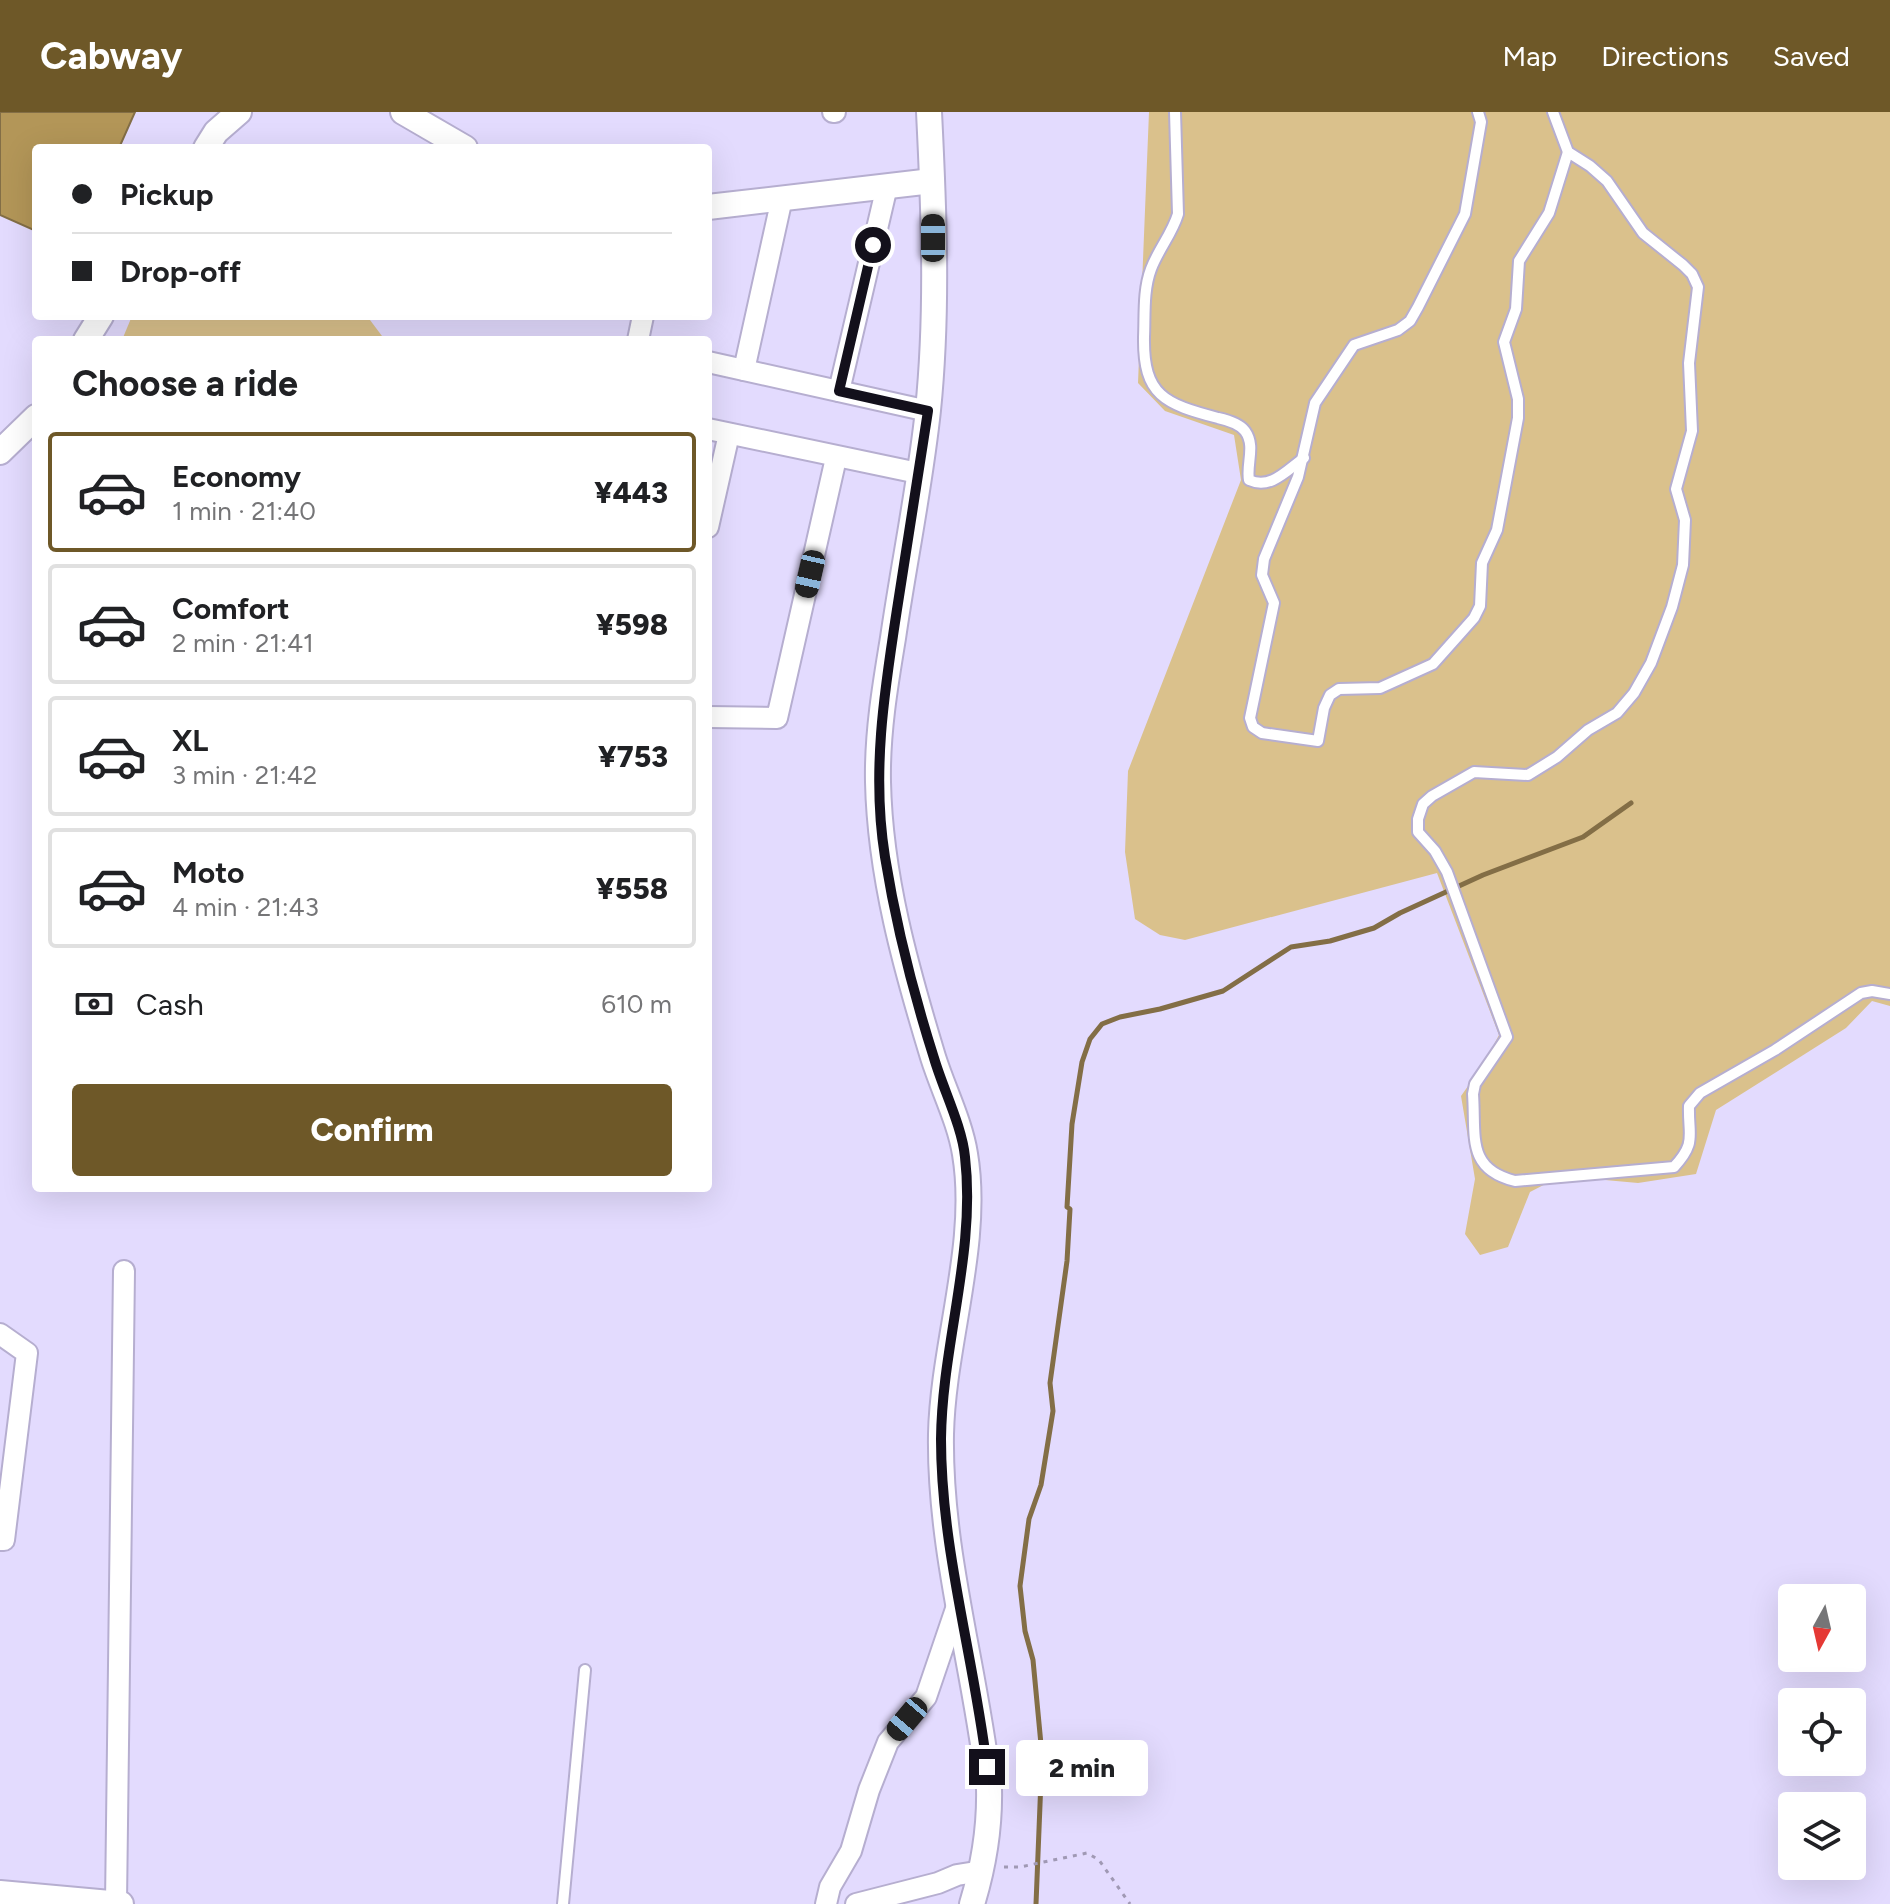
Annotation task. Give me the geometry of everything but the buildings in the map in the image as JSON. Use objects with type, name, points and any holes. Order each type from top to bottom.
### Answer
[{"type":"street","points":[[208,144],[216,132],[239,112]]},
{"type":"street","points":[[403,112],[458,144]]},
{"type":"street","points":[[929,112],[933,325],[928,411],[885,690],[879,735],[878,783],[884,852],[898,935],[965,1153],[968,1202],[964,1253],[943,1395],[941,1482],[989,1788],[990,1817],[982,1869],[972,1904]]},
{"type":"street","points":[[712,207],[932,181]]},
{"type":"street","points":[[839,391],[887,186]]},
{"type":"street","points":[[744,370],[782,198]]},
{"type":"street","points":[[712,363],[928,411]]},
{"type":"street","points":[[0,452],[32,421]]},
{"type":"street","points":[[712,430],[918,473]]},
{"type":"street","points":[[712,509],[729,434]]},
{"type":"street","points":[[712,717],[777,718],[836,458]]},
{"type":"street","points":[[0,1893],[112,1903],[124,1271]]},
{"type":"street","points":[[0,1334],[27,1353],[6,1483],[4,1540],[0,1540]]},
{"type":"street","points":[[826,1904],[830,1887],[851,1851],[869,1790],[888,1742],[926,1697],[959,1601]]},
{"type":"street","points":[[812,1904],[818,1892],[842,1867]]},
{"type":"street","points":[[856,1904],[982,1869]]},
{"type":"lane","points":[[1175,112],[1178,214],[1150,270],[1145,301],[1144,357],[1147,374],[1154,388],[1167,398],[1199,413],[1238,425],[1246,433],[1251,452],[1249,480],[1267,484],[1304,458]]},
{"type":"lane","points":[[1478,112],[1481,122],[1465,214],[1410,321],[1398,330],[1354,345],[1315,403],[1298,477],[1264,559],[1262,575],[1274,603],[1250,718],[1253,727],[1262,733],[1318,741],[1324,708],[1330,695],[1339,689],[1380,688],[1433,664],[1474,618],[1480,606],[1482,563],[1497,530],[1518,418],[1518,399],[1504,342],[1516,309],[1517,269],[1549,213],[1568,152]]},
{"type":"lane","points":[[1553,112],[1568,152],[1607,181],[1643,233],[1683,265],[1698,287],[1689,363],[1692,431],[1676,489],[1685,520],[1683,565],[1672,607],[1651,663],[1634,693],[1617,713],[1588,730],[1557,757],[1528,775],[1474,772],[1423,804],[1418,832],[1435,851],[1447,872],[1506,1029],[1504,1045],[1475,1084],[1477,1155],[1482,1164],[1498,1177],[1515,1181],[1674,1167],[1691,1145],[1689,1106],[1700,1093],[1775,1050],[1861,993],[1890,994]]},
{"type":"lane","points":[[563,1904],[585,1670]]},
{"type":"path","points":[[982,1869],[1020,1867],[1087,1853],[1099,1860],[1130,1904]]},
{"type":"shaded area","points":[[0,112],[135,112],[121,144],[32,144],[32,229],[0,215]]},
{"type":"shaded area","points":[[1149,112],[1890,112],[1890,1006],[1872,1001],[1846,1028],[1716,1110],[1696,1174],[1638,1183],[1561,1176],[1530,1192],[1508,1247],[1480,1255],[1465,1234],[1475,1179],[1461,1096],[1499,1035],[1437,873],[1185,940],[1160,935],[1135,919],[1125,852],[1128,771],[1241,480],[1234,435],[1165,411],[1138,383]]},
{"type":"shaded area","points":[[130,320],[370,320],[382,336],[124,336]]},
{"type":"waterway","points":[[1036,1904],[1042,1755],[1033,1660],[1025,1631],[1020,1586],[1029,1519],[1041,1485],[1053,1411],[1050,1383],[1067,1261],[1072,1124],[1082,1062],[1090,1039],[1102,1024],[1223,991],[1291,947],[1330,941],[1374,928],[1483,875],[1583,837],[1631,803]]},
{"type":"route","points":[[873,245],[839,391],[928,411],[887,675],[879,735],[878,783],[884,852],[898,935],[965,1153],[968,1202],[959,1292],[943,1395],[941,1482],[987,1767]]}]
